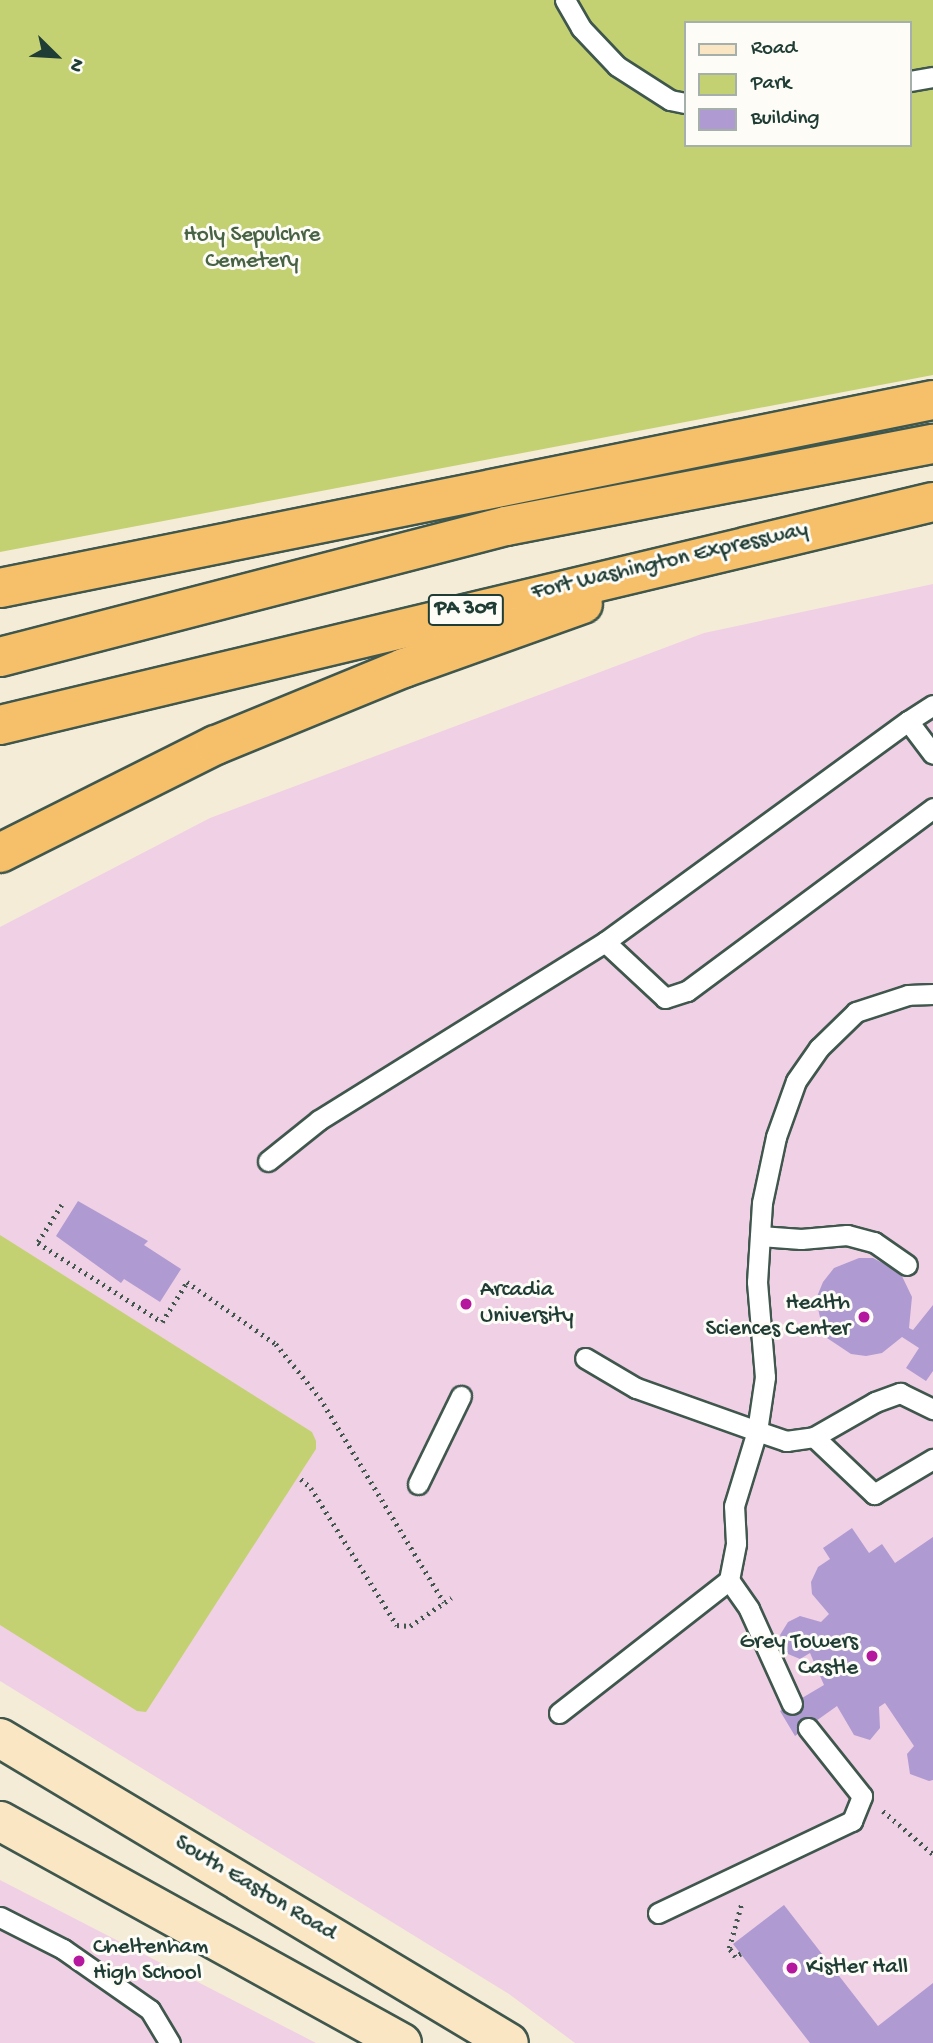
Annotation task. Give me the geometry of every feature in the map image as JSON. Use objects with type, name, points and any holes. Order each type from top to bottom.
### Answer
[{"type":"highway","points":[[0,588],[933,400]]},
{"type":"highway","points":[[0,657],[506,526],[933,444]]},
{"type":"highway","name":"Fort Washington Expressway","points":[[0,724],[759,540],[933,502]]},
{"type":"highway","points":[[0,853],[216,745],[317,702],[759,540]]},
{"type":"main road","name":"South Easton Road","points":[[0,1738],[509,2043]]},
{"type":"main road","points":[[0,1821],[402,2043]]},
{"type":"main road","points":[[368,2025],[399,1975]]},
{"type":"lane","points":[[565,0],[581,27],[617,65],[670,100],[684,103]]},
{"type":"lane","points":[[912,81],[933,77]]},
{"type":"lane","points":[[268,1161],[319,1120],[605,942],[933,705]]},
{"type":"lane","points":[[908,721],[933,754]]},
{"type":"lane","points":[[605,942],[665,998],[687,991],[933,808]]},
{"type":"lane","points":[[559,1713],[729,1580],[736,1543],[734,1506],[757,1431],[765,1377],[757,1282],[760,1236],[776,1137],[796,1081],[819,1048],[856,1012],[908,995],[933,994]]},
{"type":"lane","points":[[760,1236],[802,1239],[847,1235],[874,1242],[907,1265]]},
{"type":"lane","points":[[585,1358],[636,1388],[786,1441],[814,1437],[875,1402],[900,1393],[933,1409]]},
{"type":"lane","points":[[418,1483],[461,1396]]},
{"type":"lane","points":[[814,1437],[874,1494],[933,1459]]},
{"type":"lane","points":[[729,1580],[750,1609],[792,1704]]},
{"type":"lane","points":[[658,1913],[852,1821],[862,1796],[808,1728]]},
{"type":"lane","points":[[0,1917],[63,1949],[150,2010],[170,2043]]},
{"type":"path","points":[[62,1205],[38,1243],[162,1322],[187,1282],[276,1344],[320,1398],[444,1602]]},
{"type":"path","points":[[301,1479],[311,1488],[397,1625],[410,1626],[450,1598]]},
{"type":"path","points":[[862,1796],[933,1854]]},
{"type":"path","points":[[740,1874],[746,1889],[729,1948],[735,1957],[741,1954]]},
{"type":"shaded area","name":"Arcadia University","points":[[933,584],[933,2043],[575,2043],[509,1994],[0,1681],[0,927],[210,818],[704,633]]},
{"type":"shaded area","name":"Cheltenham High School","points":[[0,1880],[316,2043],[0,2043]]},
{"type":"green space","name":"Holy Sepulchre Cemetery","points":[[0,0],[933,0],[933,375],[0,552]]},
{"type":"green space","points":[[0,1235],[312,1432],[316,1441],[316,1449],[146,1712],[137,1711],[0,1625]]},
{"type":"building","points":[[78,1201],[148,1241],[144,1245],[181,1269],[160,1302],[124,1279],[121,1283],[56,1236]]},
{"type":"building","name":"Health Sciences Center","points":[[859,1258],[873,1258],[900,1272],[912,1297],[909,1328],[913,1330],[933,1305],[933,1371],[926,1381],[906,1368],[919,1348],[902,1337],[882,1353],[866,1356],[851,1354],[824,1336],[816,1299],[823,1282],[834,1268]]},
{"type":"building","name":"Grey Towers Castle","points":[[852,1528],[869,1553],[882,1544],[895,1563],[933,1537],[933,1780],[910,1774],[907,1754],[914,1746],[885,1703],[879,1707],[880,1728],[870,1740],[854,1735],[837,1706],[795,1736],[780,1711],[824,1685],[810,1653],[800,1659],[788,1654],[780,1635],[788,1622],[800,1616],[821,1622],[829,1614],[812,1594],[811,1582],[818,1567],[830,1559],[823,1548]]},
{"type":"building","name":"Kistler Hall","points":[[784,1905],[878,2026],[933,1983],[933,2043],[810,2043],[733,1944]]},
{"type":"place","name":"Arcadia University","points":[[466,1304]]},
{"type":"place","name":"Health Sciences Center","points":[[864,1317]]},
{"type":"place","name":"Grey Towers Castle","points":[[872,1656]]},
{"type":"place","name":"Cheltenham High School","points":[[79,1961]]},
{"type":"place","name":"Kistler Hall","points":[[792,1968]]}]
